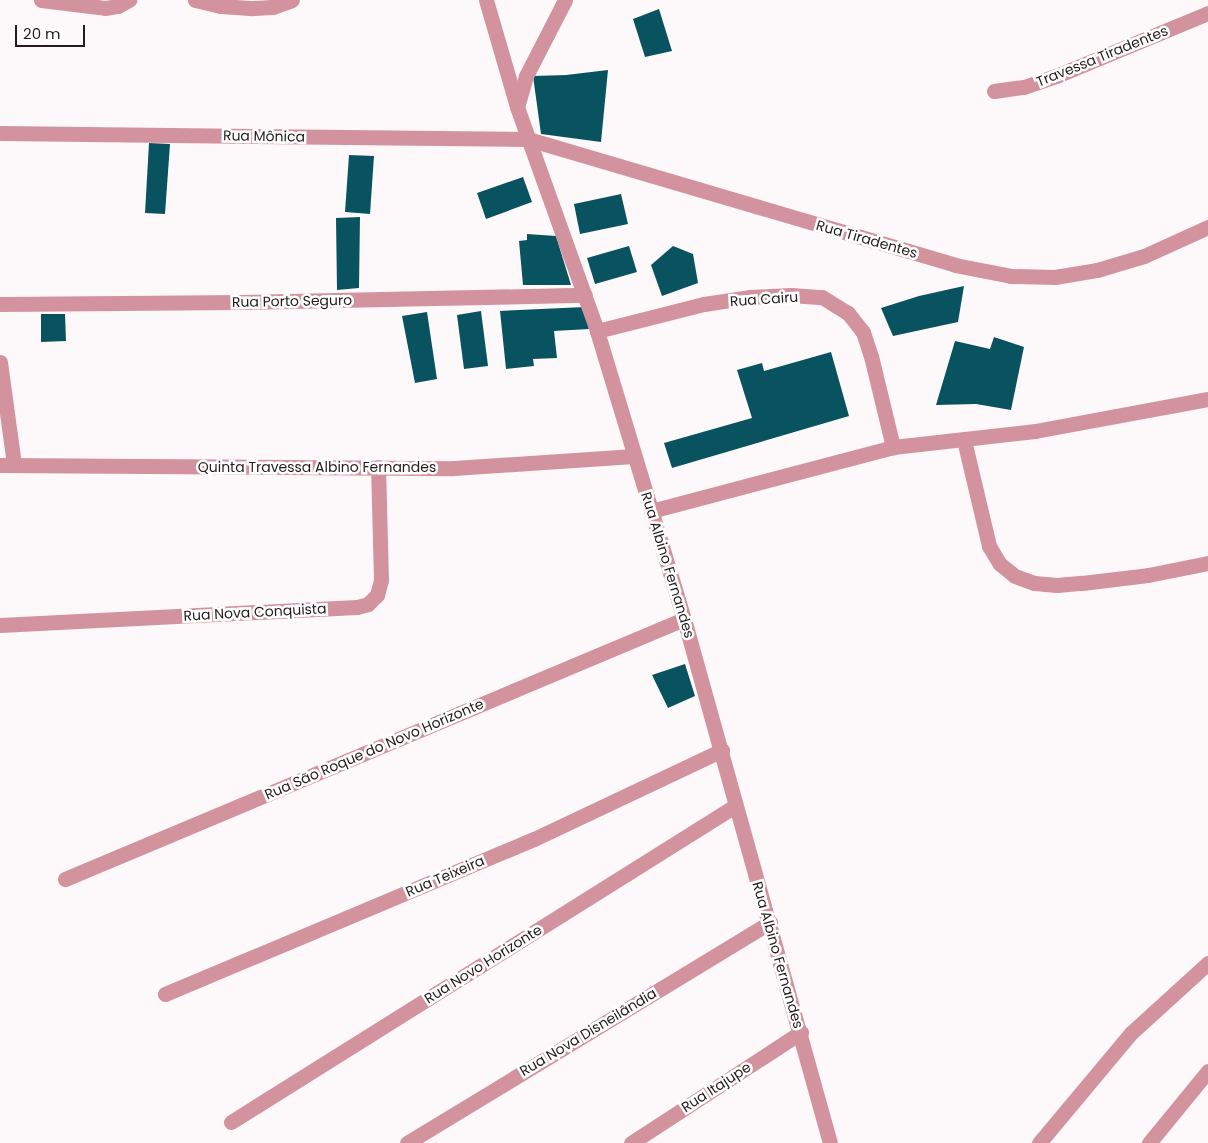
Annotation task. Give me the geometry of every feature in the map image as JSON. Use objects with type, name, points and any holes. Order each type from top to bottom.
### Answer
[{"type":"street","points":[[41,0],[90,8],[105,8],[118,6],[129,0]]},
{"type":"street","points":[[194,0],[221,6],[253,8],[273,7],[292,0]]},
{"type":"street","name":"Rua Albino Fernandes","points":[[486,0],[517,107],[597,331],[684,618],[830,1143]]},
{"type":"street","points":[[517,107],[526,76],[565,0]]},
{"type":"street","name":"Travessa Tiradentes","points":[[994,91],[1024,87],[1056,76],[1208,13]]},
{"type":"street","name":"Rua Mônica","points":[[0,132],[528,139]]},
{"type":"street","name":"Rua Tiradentes","points":[[528,139],[955,265],[1011,276],[1055,277],[1097,270],[1144,256],[1208,227]]},
{"type":"street","name":"Rua Porto Seguro","points":[[0,304],[250,302],[585,295]]},
{"type":"street","name":"Rua Cairu","points":[[597,331],[704,304],[791,295],[822,297],[848,312],[862,332],[893,447]]},
{"type":"street","points":[[0,362],[7,465]]},
{"type":"street","points":[[651,511],[893,447],[1035,431],[1208,399]]},
{"type":"street","points":[[964,440],[989,546],[1000,564],[1015,576],[1034,583],[1057,585],[1148,575],[1208,563]]},
{"type":"street","name":"Quinta Travessa Albino Fernandes","points":[[7,465],[454,468],[634,456]]},
{"type":"street","name":"Rua Nova Conquista","points":[[0,625],[368,604],[377,595],[381,580],[378,467]]},
{"type":"street","name":"Rua São Roque do Novo Horizonte","points":[[64,879],[684,618]]},
{"type":"street","name":"Rua Teixeira","points":[[164,994],[534,839],[722,750]]},
{"type":"street","name":"Rua Novo Horizonte","points":[[231,1122],[735,806]]},
{"type":"street","name":"Rua Nova Disneilândia","points":[[407,1143],[770,922]]},
{"type":"street","points":[[1045,1140],[1131,1033],[1208,963]]},
{"type":"street","name":"Rua Itajupe","points":[[631,1143],[800,1032]]},
{"type":"street","points":[[1149,1143],[1208,1071]]},
{"type":"building","points":[[659,9],[672,51],[645,57],[633,19]]},
{"type":"building","points":[[608,70],[601,142],[541,134],[533,76],[566,75]]},
{"type":"building","points":[[149,143],[170,144],[165,214],[145,213]]},
{"type":"building","points":[[349,155],[374,156],[370,214],[345,212]]},
{"type":"building","points":[[523,177],[532,202],[486,219],[477,193]]},
{"type":"building","points":[[621,194],[628,224],[580,234],[574,204]]},
{"type":"building","points":[[360,217],[359,288],[337,290],[336,218]]},
{"type":"building","points":[[527,234],[556,236],[571,285],[523,285],[519,241],[527,240]]},
{"type":"building","points":[[629,246],[637,272],[595,284],[587,258]]},
{"type":"building","points":[[673,246],[693,254],[698,283],[662,296],[651,265]]},
{"type":"building","points":[[964,286],[958,322],[893,336],[881,308],[919,296]]},
{"type":"building","points":[[585,307],[589,329],[554,331],[557,358],[533,359],[534,366],[506,369],[500,311]]},
{"type":"building","points":[[481,311],[488,366],[464,369],[457,315]]},
{"type":"building","points":[[427,312],[437,379],[415,383],[402,316]]},
{"type":"building","points":[[41,314],[65,314],[66,341],[41,342]]},
{"type":"building","points":[[994,337],[1024,347],[1011,410],[976,404],[936,405],[955,341],[990,349]]},
{"type":"building","points":[[831,352],[849,416],[672,468],[664,443],[752,418],[737,370],[762,363],[764,371]]},
{"type":"building","points":[[685,664],[695,696],[668,708],[652,675]]}]
